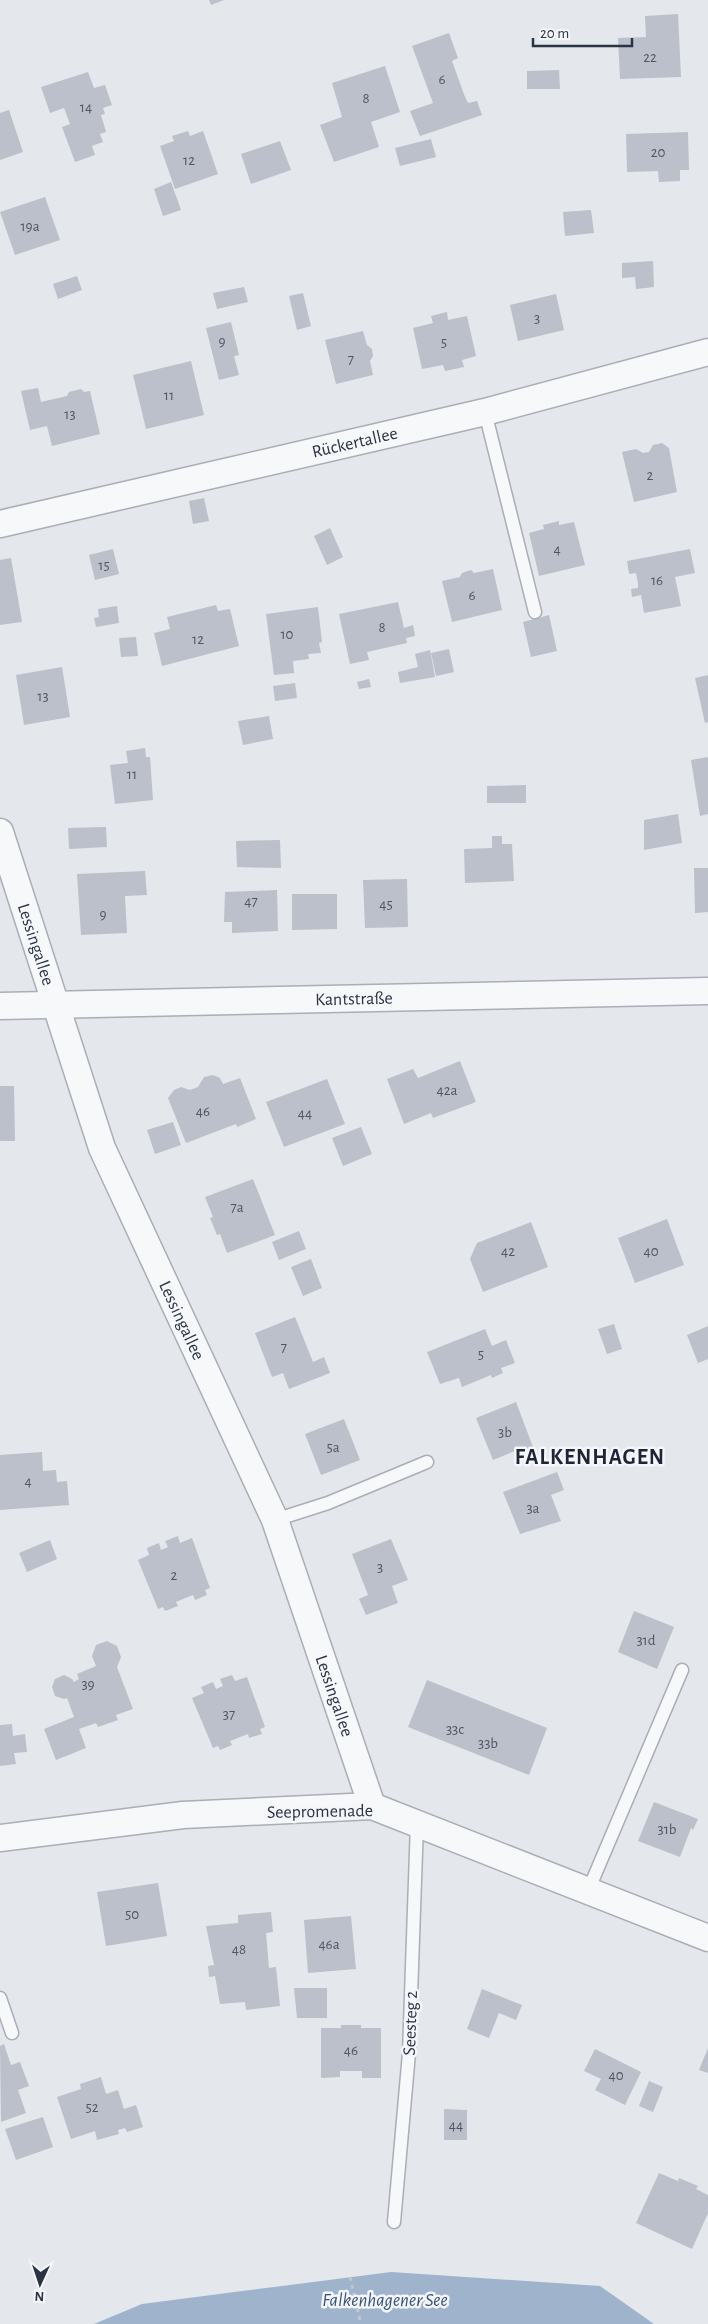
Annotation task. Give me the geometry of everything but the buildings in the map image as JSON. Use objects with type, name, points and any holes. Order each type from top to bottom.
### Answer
[{"type":"street","name":"Rückertallee","points":[[0,524],[485,412],[708,352]]},
{"type":"street","name":"Lessingallee","points":[[0,832],[102,1148],[275,1520],[372,1806]]},
{"type":"street","name":"Kantstraße","points":[[0,1006],[708,991]]},
{"type":"street","name":"Seepromenade","points":[[0,1838],[183,1814],[372,1806],[708,1938]]},
{"type":"lane","points":[[485,412],[535,612]]},
{"type":"lane","points":[[275,1520],[328,1503],[427,1462]]},
{"type":"lane","points":[[588,1891],[682,1670]]},
{"type":"lane","name":"Seesteg 2","points":[[394,2222],[409,2053],[417,1823]]},
{"type":"lane","points":[[0,1998],[12,2033]]},
{"type":"path","points":[[350,2277],[360,2320]]},
{"type":"water","name":"Falkenhagener See","points":[[391,2272],[600,2286],[654,2324],[94,2324],[142,2304]]},
{"type":"district","name":"FALKENHAGEN","points":[[590,1456]]}]
